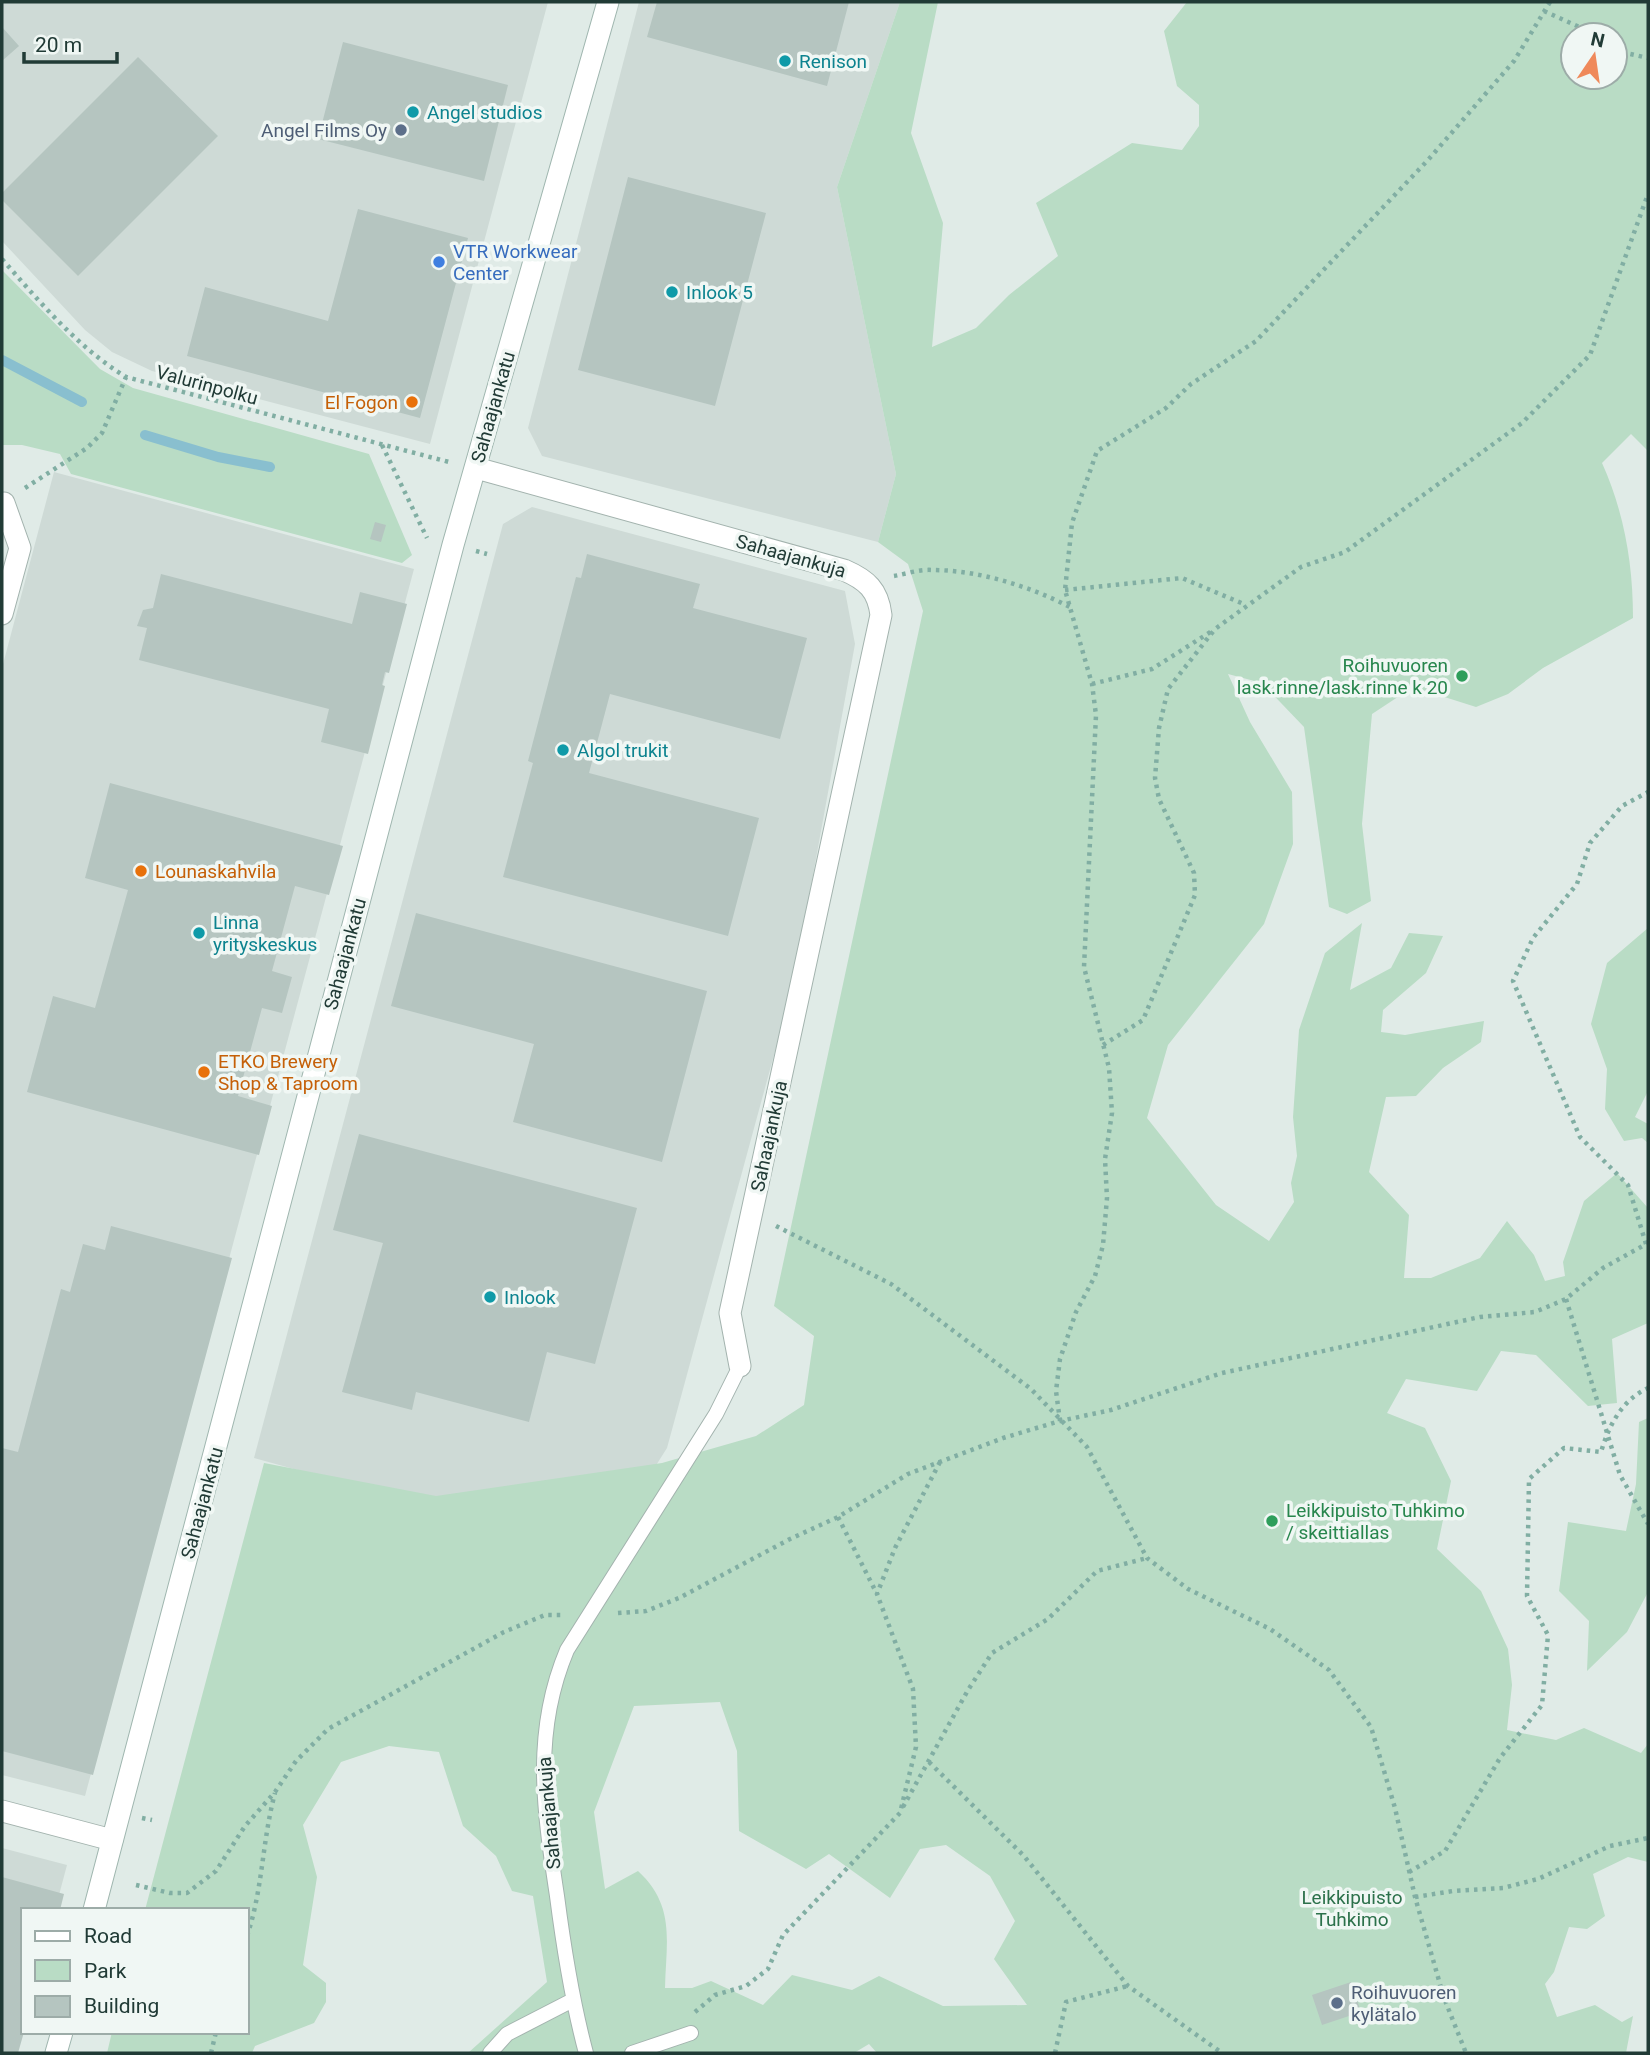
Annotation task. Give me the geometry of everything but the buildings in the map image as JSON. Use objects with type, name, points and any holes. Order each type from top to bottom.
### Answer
[{"type":"main road","name":"Sahaajankatu","points":[[95,1908],[299,1136],[348,940],[476,468],[608,2]]},
{"type":"main road","name":"Sahaajankuja","points":[[476,468],[844,570],[860,577],[879,597],[881,615],[730,1313],[740,1366]]},
{"type":"main road","points":[[2,614],[20,548],[4,503]]},
{"type":"main road","points":[[2,1811],[112,1840]]},
{"type":"main road","points":[[56,2053],[61,2034]]},
{"type":"lane","name":"Sahaajankuja","points":[[586,2053],[571,2001],[545,1818],[543,1753],[553,1683],[567,1650],[716,1413],[740,1366]]},
{"type":"lane","points":[[490,2053],[507,2034],[571,2001]]},
{"type":"lane","points":[[632,2053],[691,2033]]},
{"type":"path","points":[[1060,1421],[1056,1391],[1060,1359],[1076,1312],[1096,1276],[1103,1245],[1107,1198],[1105,1159],[1112,1113],[1109,1068],[1084,967],[1094,813],[1096,715],[1092,684],[1065,590],[1072,523],[1097,451],[1167,408],[1191,384],[1256,341],[1428,160],[1514,61],[1550,2]]},
{"type":"path","points":[[1544,11],[1566,21]]},
{"type":"path","points":[[1629,54],[1648,58]]},
{"type":"path","points":[[1092,684],[1152,669],[1215,629],[1301,567],[1346,552],[1522,423],[1590,355],[1648,194]]},
{"type":"path","name":"Valurinpolku","points":[[2,259],[72,336],[100,361],[125,377],[447,461]]},
{"type":"path","points":[[4,503],[86,448],[102,433],[125,377]]},
{"type":"path","points":[[382,444],[427,538]]},
{"type":"path","points":[[893,577],[931,569],[988,578],[1040,592],[1070,607]]},
{"type":"path","points":[[1065,590],[1182,578],[1247,606]]},
{"type":"path","points":[[1103,1045],[1143,1020],[1195,895],[1194,873],[1159,799],[1156,766],[1159,728],[1168,689],[1215,629]]},
{"type":"path","points":[[136,1885],[170,1893],[187,1893],[216,1871],[246,1826],[275,1792],[296,1761],[328,1728],[504,1632],[545,1615],[590,1616],[646,1611],[679,1598],[838,1517],[908,1474],[1060,1421],[1111,1410],[1222,1373],[1480,1317],[1535,1312],[1566,1299],[1603,1268],[1647,1243],[1628,1185],[1580,1137],[1513,981],[1533,938],[1577,884],[1590,843],[1622,806],[1648,792]]},
{"type":"path","points":[[776,1226],[891,1284],[1031,1389],[1087,1447],[1147,1558],[1188,1588],[1269,1629],[1329,1670],[1371,1727],[1395,1808],[1415,1897],[1444,1998],[1466,2053]]},
{"type":"path","points":[[1566,1299],[1620,1475],[1648,1524]]},
{"type":"path","points":[[1409,1872],[1445,1851],[1500,1758],[1542,1705],[1548,1635],[1527,1596],[1529,1479],[1564,1448],[1601,1452],[1607,1430],[1631,1396],[1648,1388]]},
{"type":"path","points":[[877,1594],[895,1548],[941,1461]]},
{"type":"path","points":[[838,1517],[877,1594],[913,1689],[916,1747],[900,1813]]},
{"type":"path","points":[[691,2033],[695,2013],[715,1994],[746,1986],[768,1969],[783,1935],[900,1813],[992,1653],[1048,1619],[1097,1571],[1147,1558]]},
{"type":"path","points":[[929,1762],[1024,1856],[1128,1986],[1222,2053]]},
{"type":"path","points":[[248,1933],[256,1910],[264,1867],[267,1822],[275,1792]]},
{"type":"path","points":[[1415,1897],[1452,1891],[1503,1888],[1538,1880],[1610,1846],[1648,1838]]},
{"type":"path","points":[[1055,2053],[1066,2002],[1128,1986]]},
{"type":"path","points":[[211,2053],[216,2034]]},
{"type":"shaded area","points":[[2,2],[548,2],[430,444],[152,371],[112,352],[85,330],[2,241]]},
{"type":"shaded area","points":[[639,2],[900,2],[837,187],[896,474],[878,542],[542,456],[528,428]]},
{"type":"shaded area","points":[[54,472],[414,569],[85,1796],[2,1775],[2,668]]},
{"type":"shaded area","points":[[532,507],[845,591],[855,644],[793,985],[667,1448],[629,1508],[446,1511],[254,1458],[503,524]]},
{"type":"shaded area","points":[[2,1848],[67,1865],[56,1908],[21,1908],[22,2034],[17,2053],[2,2053]]},
{"type":"green space","name":"Leikkipuisto Tuhkimo","points":[[900,2],[938,2],[911,133],[943,223],[932,347],[976,328],[1009,295],[1058,256],[1036,203],[1132,143],[1182,150],[1199,126],[1199,105],[1177,86],[1164,31],[1187,2],[1648,2],[1648,451],[1631,434],[1602,463],[1610,481],[1626,538],[1633,618],[1543,668],[1508,694],[1476,707],[1413,687],[1372,714],[1362,824],[1371,901],[1347,914],[1329,907],[1304,727],[1262,683],[1228,674],[1250,722],[1292,792],[1293,844],[1264,924],[1168,1045],[1147,1118],[1216,1205],[1269,1241],[1294,1202],[1291,1183],[1297,1156],[1293,1117],[1299,1030],[1325,953],[1362,923],[1350,990],[1391,968],[1409,933],[1443,936],[1426,973],[1383,1010],[1381,1032],[1405,1035],[1484,1021],[1481,1042],[1443,1068],[1416,1096],[1386,1097],[1369,1172],[1409,1215],[1404,1278],[1431,1278],[1480,1258],[1507,1221],[1534,1255],[1545,1281],[1565,1276],[1563,1262],[1584,1201],[1617,1173],[1648,1208],[1648,1323],[1612,1339],[1617,1403],[1588,1406],[1536,1355],[1501,1351],[1477,1391],[1406,1379],[1387,1413],[1425,1428],[1451,1481],[1437,1549],[1481,1591],[1508,1649],[1512,1685],[1507,1730],[1556,1740],[1584,1728],[1641,1753],[1648,1744],[1648,1862],[1628,1857],[1593,1874],[1605,1916],[1587,1929],[1569,1927],[1554,1972],[1545,1984],[1557,2017],[1595,2005],[1622,2022],[1633,2016],[1626,2053],[877,2053],[869,2044],[854,2053],[468,2053],[547,1982],[533,1896],[512,1891],[496,1856],[463,1826],[439,1752],[389,1746],[341,1762],[303,1825],[317,1877],[303,1965],[326,1983],[326,2002],[314,2023],[255,2046],[252,2053],[107,2053],[112,2034],[248,2034],[248,1908],[146,1908],[264,1463],[436,1496],[662,1463],[756,1436],[804,1405],[814,1336],[774,1306],[923,611],[908,564],[878,542],[896,474],[837,187]],"holes":[[[720,1702],[737,1751],[739,1831],[806,1869],[829,1854],[890,1898],[920,1849],[946,1845],[990,1876],[1015,1921],[994,1959],[1027,2005],[943,2006],[879,1976],[852,1990],[792,1975],[763,2005],[711,1981],[692,1988],[665,1988],[667,1940],[664,1911],[650,1884],[638,1871],[605,1889],[594,1812],[634,1706]]]},
{"type":"green space","points":[[2,270],[100,369],[133,388],[369,454],[412,555],[402,563],[71,474],[60,454],[22,445],[2,445]]},
{"type":"green space","points":[[1648,928],[1648,1091],[1635,1117],[1648,1124],[1648,1143],[1642,1138],[1624,1141],[1605,1109],[1607,1069],[1591,1024],[1607,963]]},
{"type":"green space","points":[[1648,1418],[1648,1592],[1627,1632],[1587,1671],[1589,1621],[1559,1591],[1568,1522],[1626,1531],[1636,1484],[1639,1422]]},
{"type":"waterway","points":[[2,360],[82,402]]},
{"type":"waterway","points":[[145,435],[218,457],[270,467]]},
{"type":"place","name":"Renison","points":[[785,61]]},
{"type":"place","name":"Angel studios","points":[[413,112]]},
{"type":"place","name":"Angel Films Oy","points":[[401,130]]},
{"type":"place","name":"VTR Workwear Center","points":[[439,262]]},
{"type":"place","name":"Inlook 5","points":[[672,292]]},
{"type":"place","name":"El Fogon","points":[[412,402]]},
{"type":"place","name":"Roihuvuoren lask.rinne/lask.rinne k 20","points":[[1462,676]]},
{"type":"place","name":"Algol trukit","points":[[563,750]]},
{"type":"place","name":"Lounaskahvila","points":[[141,871]]},
{"type":"place","name":"Linna yrityskeskus","points":[[199,933]]},
{"type":"place","name":"ETKO Brewery Shop & Taproom","points":[[204,1072]]},
{"type":"place","name":"Inlook","points":[[490,1297]]},
{"type":"place","name":"Leikkipuisto Tuhkimo / skeittiallas","points":[[1272,1521]]},
{"type":"place","name":"Roihuvuoren kylätalo","points":[[1337,2003]]}]
